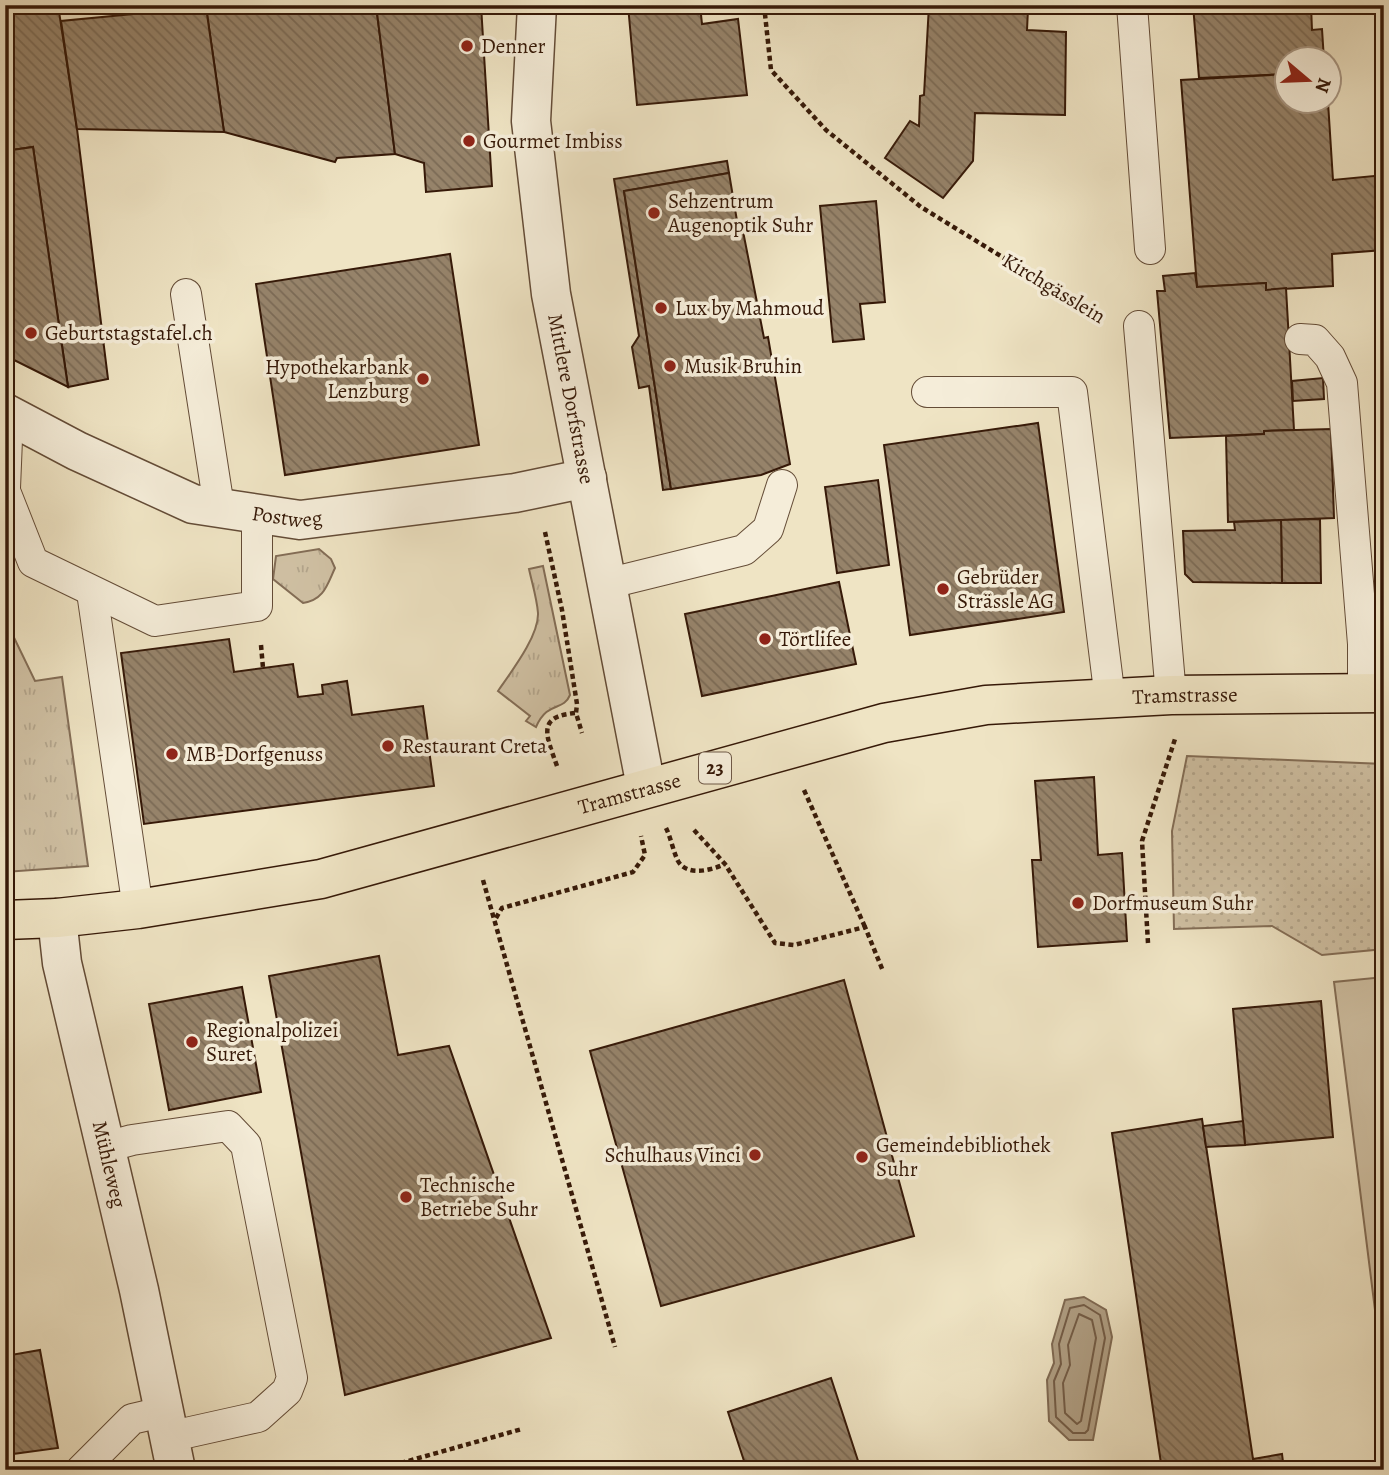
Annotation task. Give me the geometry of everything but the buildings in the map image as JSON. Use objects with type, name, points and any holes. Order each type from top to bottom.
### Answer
[{"type":"main road","name":"Tramstrasse","points":[[5,920],[57,918],[138,909],[321,879],[773,752],[884,723],[986,705],[1171,695],[1373,694]]},
{"type":"street","name":"Mittlere Dorfstrasse","points":[[537,5],[531,121],[551,294],[606,584],[638,790]]},
{"type":"street","name":"Postweg","points":[[7,414],[78,452],[193,503],[300,520],[515,493],[587,478]]},
{"type":"street","name":"Mühleweg","points":[[57,918],[62,964],[139,1290],[169,1439]]},
{"type":"lane","points":[[1132,5],[1150,249]]},
{"type":"lane","points":[[186,294],[219,507]]},
{"type":"lane","points":[[1139,326],[1171,695]]},
{"type":"lane","points":[[1300,339],[1315,340],[1330,357],[1342,383],[1363,644],[1373,694]]},
{"type":"lane","points":[[927,392],[1072,392],[1110,699]]},
{"type":"lane","points":[[7,414],[5,489],[33,562],[155,621],[257,606],[257,513]]},
{"type":"lane","points":[[606,584],[744,550],[768,529],[782,485]]},
{"type":"lane","points":[[92,592],[138,909]]},
{"type":"lane","points":[[81,1470],[132,1419],[169,1439],[258,1417],[287,1391],[292,1378],[246,1144],[228,1126],[132,1140],[106,1147]]},
{"type":"path","name":"Kirchgässlein","points":[[764,5],[771,70],[826,130],[921,207],[1115,326],[1139,326]]},
{"type":"path","points":[[515,493],[544,526],[562,610],[576,712],[582,733]]},
{"type":"path","points":[[1149,943],[1142,841],[1175,737],[1171,695]]},
{"type":"path","points":[[550,747],[547,727],[550,719],[564,713],[576,712]]},
{"type":"path","points":[[773,752],[803,788],[883,971]]},
{"type":"path","points":[[615,1347],[496,919],[502,908],[633,872],[645,855],[638,790]]},
{"type":"path","points":[[694,830],[725,864],[775,943],[794,945],[865,927]]},
{"type":"path","points":[[673,842],[678,862],[687,869],[712,870],[725,864]]},
{"type":"path","points":[[376,1470],[522,1429]]},
{"type":"green space","points":[[319,549],[331,559],[335,568],[320,595],[303,603],[273,579],[276,556]]},
{"type":"green space","points":[[543,566],[570,695],[563,703],[545,713],[536,727],[526,721],[530,716],[498,691],[534,632],[538,613],[529,569]]},
{"type":"green space","points":[[5,619],[35,681],[62,677],[88,866],[5,872]]},
{"type":"green space","points":[[1187,756],[1384,764],[1384,949],[1322,955],[1272,926],[1174,929],[1172,831]]},
{"type":"green space","points":[[1384,977],[1384,1382],[1334,982]]},
{"type":"water","points":[[1084,1297],[1106,1310],[1112,1337],[1093,1440],[1069,1440],[1049,1421],[1047,1380],[1054,1363],[1052,1344],[1065,1300]]},
{"type":"place","name":"Denner","points":[[467,46]]},
{"type":"place","name":"Gourmet Imbiss","points":[[469,141]]},
{"type":"place","name":"Sehzentrum Augenoptik Suhr","points":[[654,213]]},
{"type":"place","name":"Lux by Mahmoud","points":[[661,308]]},
{"type":"place","name":"Geburtstagstafel.ch","points":[[31,333]]},
{"type":"place","name":"Musik Bruhin","points":[[670,366]]},
{"type":"place","name":"Hypothekarbank Lenzburg","points":[[423,379]]},
{"type":"place","name":"Gebrüder Strässle AG","points":[[943,589]]},
{"type":"place","name":"Törtlifee","points":[[765,639]]},
{"type":"place","name":"Restaurant Creta","points":[[388,746]]},
{"type":"place","name":"MB-Dorfgenuss","points":[[172,754]]},
{"type":"place","name":"Dorfmuseum Suhr","points":[[1078,903]]},
{"type":"place","name":"Regionalpolizei Suret","points":[[192,1042]]},
{"type":"place","name":"Schulhaus Vinci","points":[[755,1155]]},
{"type":"place","name":"Gemeindebibliothek Suhr","points":[[862,1157]]},
{"type":"place","name":"Technische Betriebe Suhr","points":[[406,1197]]}]
